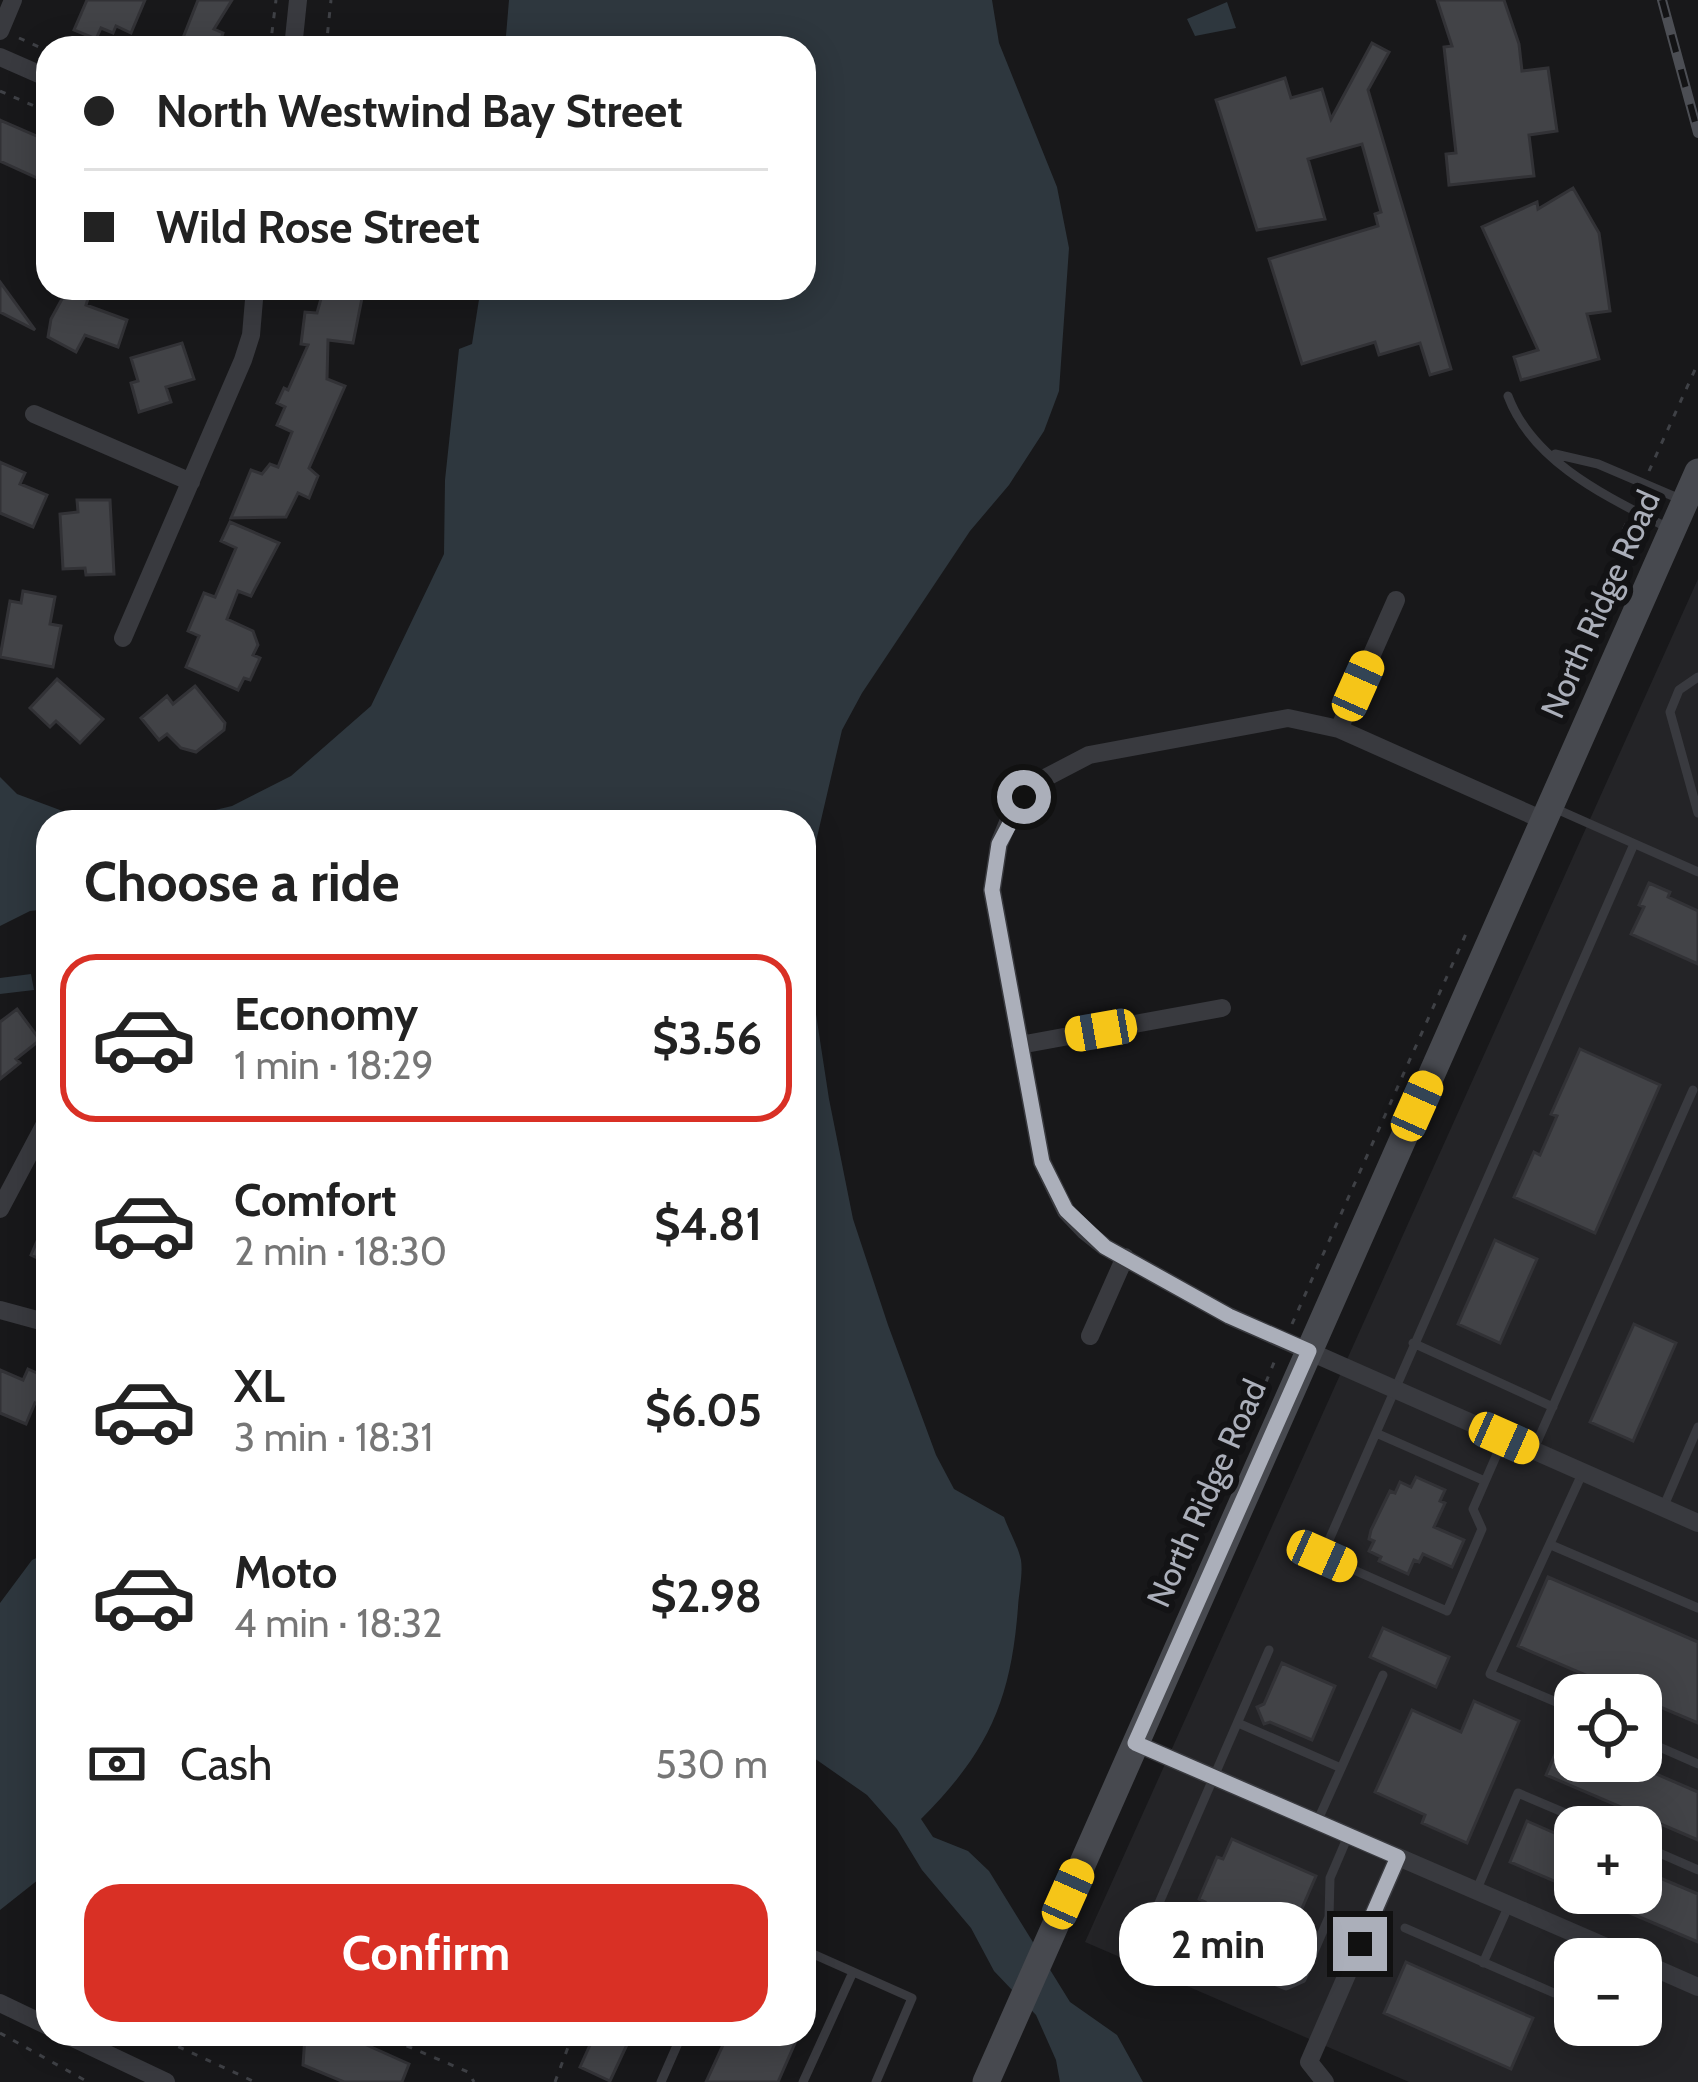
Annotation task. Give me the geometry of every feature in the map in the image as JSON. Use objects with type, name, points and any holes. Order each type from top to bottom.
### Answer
[{"type":"main road","name":"North Ridge Road","points":[[986,2082],[1135,1743],[1296,1346],[1546,813],[1698,472]]},
{"type":"street","points":[[0,32],[14,0]]},
{"type":"street","points":[[294,36],[298,0]]},
{"type":"street","points":[[0,57],[36,73]]},
{"type":"street","points":[[123,638],[243,360],[254,300]]},
{"type":"street","points":[[34,414],[191,482]]},
{"type":"street","points":[[1339,729],[1396,600]]},
{"type":"street","points":[[1546,813],[1313,721],[1263,720],[1088,755],[1043,779],[1024,797],[999,844],[992,890],[1042,1162],[1051,1186],[1084,1232],[1229,1316],[1698,1523]]},
{"type":"street","points":[[1020,1045],[1222,1008]]},
{"type":"street","points":[[0,1209],[36,1139]]},
{"type":"street","points":[[1090,1336],[1124,1257]]},
{"type":"street","points":[[0,1310],[36,1320]]},
{"type":"street","points":[[1135,1743],[1586,1938]]},
{"type":"street","points":[[1325,2082],[1309,2062],[1398,1857]]},
{"type":"street","points":[[1662,1971],[1698,1987]]},
{"type":"street","points":[[0,2003],[36,2020]]},
{"type":"street","points":[[90,2046],[166,2082]]},
{"type":"lane","points":[[1508,396],[1526,432],[1588,487],[1673,530]]},
{"type":"lane","points":[[1551,453],[1612,470],[1685,502]]},
{"type":"lane","points":[[1602,494],[1612,470]]},
{"type":"lane","points":[[1698,677],[1679,690],[1670,712],[1698,813]]},
{"type":"lane","points":[[1546,813],[1698,872]]},
{"type":"lane","points":[[1504,1438],[1473,1509],[1483,1529],[1447,1611],[1322,1556],[1634,844]]},
{"type":"lane","points":[[1533,1451],[1693,1090]]},
{"type":"lane","points":[[1413,1343],[1553,1407]]},
{"type":"lane","points":[[1663,1508],[1697,1431]]},
{"type":"lane","points":[[1376,1433],[1485,1481]]},
{"type":"lane","points":[[1684,1459],[1698,1465]]},
{"type":"lane","points":[[1554,1701],[1490,1674],[1583,1473]]},
{"type":"lane","points":[[1551,1545],[1698,1608]]},
{"type":"lane","points":[[1270,1649],[1149,1926],[1286,1986],[1302,1979],[1329,1917],[1330,1878],[1348,1835]]},
{"type":"lane","points":[[1317,1822],[1384,1676]]},
{"type":"lane","points":[[1238,1723],[1342,1768]]},
{"type":"lane","points":[[1662,1748],[1698,1764]]},
{"type":"lane","points":[[1476,1891],[1518,1792],[1554,1808]]},
{"type":"lane","points":[[1662,1854],[1698,1870]]},
{"type":"lane","points":[[1484,1963],[1509,1905]]},
{"type":"lane","points":[[1405,1928],[1554,1994]]},
{"type":"lane","points":[[816,1955],[912,1998],[876,2082]]},
{"type":"lane","points":[[803,2082],[853,1972]]},
{"type":"lane","points":[[661,2082],[677,2046]]},
{"type":"path","points":[[272,36],[276,0]]},
{"type":"path","points":[[327,36],[331,0]]},
{"type":"path","points":[[0,32],[36,46]]},
{"type":"path","points":[[0,91],[36,107]]},
{"type":"path","points":[[1644,483],[1698,363]]},
{"type":"path","points":[[1632,509],[1624,530],[1636,544],[1634,565]]},
{"type":"path","points":[[1266,1382],[1296,1346],[1477,910]]},
{"type":"path","points":[[0,2033],[88,2082]]},
{"type":"path","points":[[177,2046],[255,2082]]},
{"type":"path","points":[[407,2046],[468,2072],[474,2082]]},
{"type":"path","points":[[555,2082],[568,2046]]},
{"type":"shaded area","points":[[509,0],[992,0],[999,43],[1057,187],[1069,248],[1059,391],[1044,431],[1009,485],[970,531],[842,730],[816,842],[816,810],[215,810],[291,776],[371,706],[444,554],[445,480],[459,349],[472,344],[479,300],[816,300],[816,36],[506,36]]},
{"type":"shaded area","points":[[1227,2],[1236,28],[1195,36],[1187,19]]},
{"type":"shaded area","points":[[1698,579],[1698,2082],[1409,2082],[1085,1942]]},
{"type":"shaded area","points":[[0,777],[17,794],[60,810],[36,810],[36,910],[0,926]]},
{"type":"shaded area","points":[[31,974],[34,990],[0,994],[0,978]]},
{"type":"shaded area","points":[[816,1014],[853,1219],[936,1455],[954,1489],[1004,1517],[1021,1560],[1015,1640],[1002,1698],[963,1771],[921,1819],[933,1837],[968,1851],[989,1871],[1070,2002],[1117,2035],[1143,2082],[1060,2082],[1056,2060],[1036,2015],[994,1971],[971,1928],[867,1795],[816,1759]]},
{"type":"shaded area","points":[[36,1558],[36,1882],[0,1910],[0,1603]]},
{"type":"building","points":[[87,0],[145,0],[131,33],[116,26],[113,33],[101,28],[97,36],[74,30]]},
{"type":"building","points":[[198,0],[232,0],[214,29],[222,36],[184,36]]},
{"type":"building","points":[[1437,0],[1504,0],[1519,44],[1522,71],[1548,68],[1557,131],[1529,135],[1534,176],[1449,185],[1446,154],[1456,153],[1444,47],[1452,46]]},
{"type":"building","points":[[1372,43],[1389,52],[1368,90],[1451,369],[1430,375],[1420,343],[1379,355],[1375,342],[1302,364],[1269,259],[1378,226],[1375,214],[1381,212],[1362,144],[1308,159],[1325,219],[1257,230],[1216,100],[1285,78],[1291,98],[1322,89],[1331,119]]},
{"type":"building","points":[[0,120],[36,136],[36,178],[0,161]]},
{"type":"building","points":[[1573,188],[1599,233],[1610,311],[1587,314],[1599,359],[1521,380],[1514,357],[1538,350],[1482,227],[1537,202],[1538,209]]},
{"type":"building","points":[[0,282],[35,330],[0,312]]},
{"type":"building","points":[[61,300],[88,300],[86,305],[127,320],[118,347],[85,335],[76,352],[48,337]]},
{"type":"building","points":[[321,300],[362,300],[353,343],[328,340],[327,379],[345,386],[309,468],[318,476],[309,498],[298,493],[286,517],[231,518],[251,470],[262,474],[270,464],[278,467],[292,432],[277,425],[285,407],[277,403],[308,345],[301,344],[305,312],[317,313]]},
{"type":"building","points":[[182,343],[194,379],[166,387],[171,402],[139,412],[131,383],[138,381],[131,358]]},
{"type":"building","points":[[0,462],[25,473],[20,484],[47,495],[33,527],[0,513]]},
{"type":"building","points":[[77,500],[110,500],[114,574],[86,575],[85,568],[63,569],[60,514],[78,512]]},
{"type":"building","points":[[230,522],[279,543],[251,596],[238,591],[227,619],[253,631],[258,645],[253,655],[260,658],[250,680],[244,678],[238,690],[186,667],[199,636],[188,631],[204,593],[215,597],[236,548],[221,541]]},
{"type":"building","points":[[23,591],[55,597],[50,624],[61,626],[53,667],[0,657],[10,601],[21,603]]},
{"type":"building","points":[[57,679],[103,719],[80,743],[56,721],[50,727],[30,708]]},
{"type":"building","points":[[195,686],[225,723],[224,730],[196,752],[181,748],[167,734],[159,740],[141,718],[167,696],[173,704]]},
{"type":"building","points":[[1649,883],[1698,911],[1698,964],[1631,934]]},
{"type":"building","points":[[17,1009],[36,1035],[36,1043],[0,1079],[0,1022]]},
{"type":"building","points":[[1580,1049],[1660,1085],[1595,1233],[1514,1197],[1534,1152],[1540,1155],[1557,1116],[1551,1114]]},
{"type":"building","points":[[1495,1240],[1537,1259],[1500,1343],[1458,1324]]},
{"type":"building","points":[[1634,1324],[1676,1343],[1633,1441],[1590,1422]]},
{"type":"building","points":[[28,1369],[36,1373],[36,1403],[26,1424],[0,1413],[0,1370],[23,1380]]},
{"type":"building","points":[[1416,1477],[1445,1490],[1440,1501],[1445,1503],[1434,1527],[1464,1540],[1452,1567],[1423,1554],[1408,1574],[1379,1561],[1381,1557],[1369,1551],[1374,1541],[1369,1539],[1390,1491],[1395,1493],[1400,1482],[1411,1487]]},
{"type":"building","points":[[1548,1577],[1698,1642],[1698,1723],[1662,1708],[1662,1674],[1583,1674],[1518,1646]]},
{"type":"building","points":[[1383,1628],[1449,1657],[1436,1687],[1370,1657]]},
{"type":"building","points":[[1282,1663],[1335,1686],[1312,1740],[1270,1722],[1264,1724],[1257,1707],[1264,1704]]},
{"type":"building","points":[[1474,1701],[1519,1721],[1467,1843],[1422,1823],[1425,1815],[1375,1792],[1412,1710],[1461,1732]]},
{"type":"building","points":[[1662,1776],[1698,1792],[1698,1840],[1662,1825],[1662,1806],[1618,1806],[1562,1782],[1662,1782]]},
{"type":"building","points":[[1527,1821],[1554,1833],[1554,1881],[1510,1862]]},
{"type":"building","points":[[1232,1839],[1316,1876],[1280,1959],[1196,1923],[1205,1902],[1199,1899],[1217,1857],[1223,1859]]},
{"type":"building","points":[[1662,1879],[1698,1894],[1698,1942],[1632,1914],[1662,1914]]},
{"type":"building","points":[[1406,1962],[1533,2018],[1511,2069],[1384,2013]]},
{"type":"building","points":[[304,2046],[369,2046],[409,2064],[402,2082],[344,2082],[303,2065]]},
{"type":"building","points":[[590,2046],[626,2046],[610,2081],[580,2067]]},
{"type":"building","points":[[722,2046],[794,2046],[778,2082],[706,2082]]},
{"type":"railway","points":[[1662,0],[1698,133]]},
{"type":"route","points":[[1024,797],[999,844],[992,890],[1042,1162],[1051,1186],[1084,1232],[1105,1247],[1229,1316],[1309,1351],[1135,1743],[1398,1857],[1360,1944]]}]
